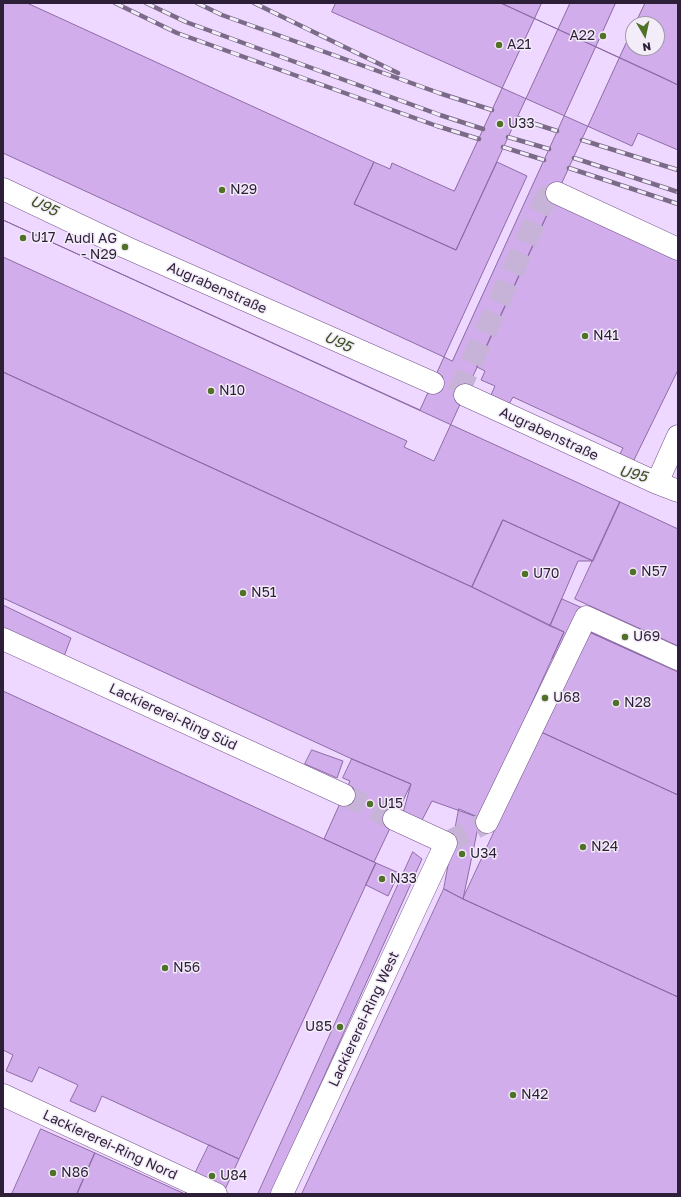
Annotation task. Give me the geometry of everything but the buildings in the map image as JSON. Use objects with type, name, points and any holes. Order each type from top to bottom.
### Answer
[{"type":"lane","name":"Augrabenstraße","points":[[3,189],[125,247],[432,383]]},
{"type":"lane","points":[[557,193],[678,248]]},
{"type":"lane","name":"Augrabenstraße","points":[[465,395],[657,483],[678,491]]},
{"type":"lane","points":[[657,483],[678,436]]},
{"type":"lane","points":[[487,822],[586,617],[678,659]]},
{"type":"lane","name":"Lackiererei-Ring Süd","points":[[3,639],[344,795]]},
{"type":"lane","name":"Lackiererei-Ring West","points":[[282,1194],[446,843],[394,819]]},
{"type":"lane","name":"Lackiererei-Ring Nord","points":[[3,1095],[216,1194]]},
{"type":"tunnel","points":[[458,393],[546,197],[552,193],[557,193]]},
{"type":"tunnel","points":[[344,795],[394,819]]},
{"type":"tunnel","points":[[446,843],[487,822]]},
{"type":"railway","points":[[115,3],[177,33],[437,126],[479,139]]},
{"type":"railway","points":[[146,3],[186,22],[440,115],[483,129]]},
{"type":"railway","points":[[197,3],[222,15],[439,93],[492,110]]},
{"type":"railway","points":[[254,3],[398,73]]},
{"type":"railway","points":[[517,118],[557,131]]},
{"type":"railway","points":[[508,137],[549,149]]},
{"type":"railway","points":[[582,140],[678,170]]},
{"type":"railway","points":[[503,147],[544,160]]},
{"type":"railway","points":[[574,158],[678,192]]},
{"type":"railway","points":[[569,168],[678,204]]},
{"type":"place","name":"A22","points":[[603,36]]},
{"type":"place","name":"A21","points":[[499,45]]},
{"type":"place","name":"U33","points":[[500,124]]},
{"type":"place","name":"N29","points":[[222,190]]},
{"type":"place","name":"U17","points":[[23,238]]},
{"type":"place","name":"Audi AG - N29","points":[[125,247]]},
{"type":"place","name":"N41","points":[[585,336]]},
{"type":"place","name":"N10","points":[[211,391]]},
{"type":"place","name":"N57","points":[[633,572]]},
{"type":"place","name":"U70","points":[[525,574]]},
{"type":"place","name":"N51","points":[[243,593]]},
{"type":"place","name":"U69","points":[[625,637]]},
{"type":"place","name":"U68","points":[[545,698]]},
{"type":"place","name":"N28","points":[[616,703]]},
{"type":"place","name":"U15","points":[[370,804]]},
{"type":"place","name":"N24","points":[[583,847]]},
{"type":"place","name":"U34","points":[[462,854]]},
{"type":"place","name":"N33","points":[[382,879]]},
{"type":"place","name":"N56","points":[[165,968]]},
{"type":"place","name":"U85","points":[[340,1027]]},
{"type":"place","name":"N42","points":[[513,1095]]},
{"type":"place","name":"N86","points":[[53,1173]]},
{"type":"place","name":"U84","points":[[212,1176]]},
{"type":"water label","name":"U95","points":[[44,206]]},
{"type":"water label","name":"U95","points":[[338,342]]},
{"type":"water label","name":"U95","points":[[633,474]]}]
